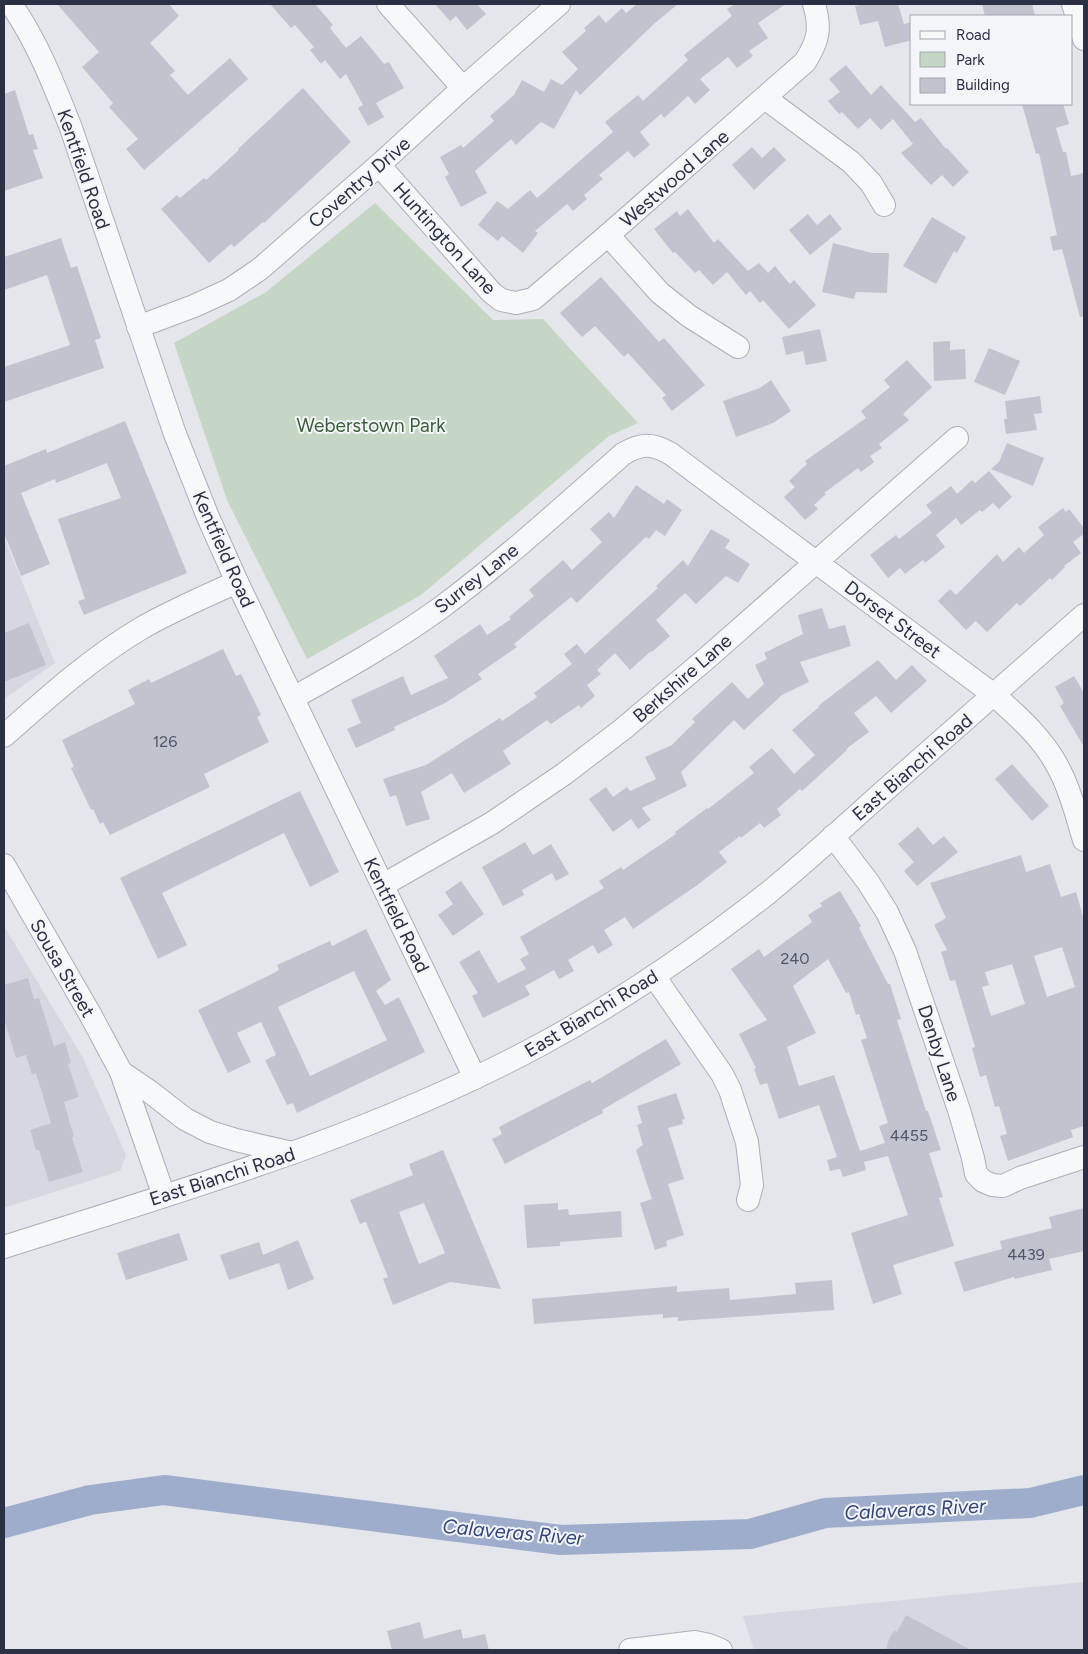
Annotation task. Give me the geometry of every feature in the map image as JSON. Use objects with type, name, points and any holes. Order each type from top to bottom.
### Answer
[{"type":"street","name":"Kentfield Road","points":[[11,4],[23,21],[52,80],[71,128],[175,434],[208,517],[237,582],[475,1078]]},
{"type":"street","points":[[388,4],[463,88]]},
{"type":"street","name":"Coventry Drive","points":[[138,327],[194,306],[229,290],[260,268],[379,165],[559,4]]},
{"type":"street","name":"Westwood Lane","points":[[516,303],[533,299],[806,62],[814,49],[818,37],[819,22],[814,4]]},
{"type":"street","points":[[1073,4],[1084,39]]},
{"type":"street","points":[[765,98],[852,162],[871,184],[884,205]]},
{"type":"street","name":"Huntington Lane","points":[[379,165],[491,292],[501,300],[516,303]]},
{"type":"street","points":[[608,235],[660,293],[689,316],[738,346]]},
{"type":"street","name":"Berkshire Lane","points":[[383,885],[492,823],[564,774],[623,729],[700,664],[957,438]]},
{"type":"street","name":"Dorset Street","points":[[648,445],[661,448],[671,454],[994,695],[1024,721],[1056,762],[1068,790],[1084,840]]},
{"type":"street","name":"Surrey Lane","points":[[293,698],[366,656],[437,610],[475,582],[622,454],[633,448],[648,445]]},
{"type":"street","points":[[4,736],[85,667],[140,629],[237,582]]},
{"type":"street","name":"East Bianchi Road","points":[[4,1247],[293,1153],[412,1107],[542,1044],[654,976],[708,938],[769,891],[1084,615]]},
{"type":"street","name":"Denby Lane","points":[[833,836],[868,882],[887,912],[905,951],[959,1110],[976,1174],[983,1181],[992,1185],[1003,1186],[1020,1178],[1084,1157]]},
{"type":"street","name":"Sousa Street","points":[[5,868],[121,1072],[164,1196]]},
{"type":"street","points":[[654,976],[722,1074],[730,1090],[747,1142],[752,1185],[748,1200]]},
{"type":"street","name":"Sousa Street","points":[[121,1072],[185,1119],[210,1132],[293,1153]]},
{"type":"street","points":[[630,1650],[695,1642],[721,1650]]},
{"type":"shaded area","points":[[4,537],[55,663],[4,699]]},
{"type":"shaded area","points":[[4,926],[82,1056],[126,1155],[120,1171],[4,1208]]},
{"type":"shaded area","points":[[1084,1582],[1084,1650],[754,1650],[743,1616]]},
{"type":"green space","name":"Weberstown Park","points":[[375,203],[493,320],[543,319],[638,423],[609,436],[421,595],[307,659],[227,500],[174,343],[266,292]]},
{"type":"building","points":[[57,4],[169,4],[179,16],[150,43],[175,71],[170,75],[188,95],[230,58],[248,79],[144,170],[126,149],[138,139],[109,107],[113,103],[82,67],[99,52]]},
{"type":"building","points":[[270,4],[315,4],[333,25],[330,28],[346,48],[361,36],[384,64],[389,62],[404,88],[376,103],[384,117],[368,126],[358,108],[363,105],[346,74],[340,79],[325,60],[321,64],[310,50],[314,47],[295,25],[291,28]]},
{"type":"building","points":[[435,4],[477,4],[486,14],[467,30],[456,16],[450,21]]},
{"type":"building","points":[[637,4],[678,4],[655,23],[580,95],[576,90],[554,129],[541,122],[516,145],[511,139],[475,171],[487,193],[461,207],[445,177],[449,174],[440,157],[461,145],[463,148],[494,121],[490,116],[514,95],[522,80],[544,92],[551,79],[562,85],[578,69],[562,52],[586,31],[584,28],[599,15],[606,23],[622,8],[626,13]]},
{"type":"building","points":[[735,4],[786,4],[758,23],[768,38],[749,51],[753,56],[737,68],[728,57],[700,79],[710,90],[695,104],[688,96],[664,118],[661,114],[640,132],[650,145],[634,158],[628,151],[599,175],[603,179],[584,195],[587,199],[573,211],[567,204],[535,231],[538,233],[523,253],[502,236],[498,241],[478,225],[497,201],[508,209],[530,190],[537,198],[613,132],[605,122],[638,95],[643,101],[688,60],[684,55],[732,16],[727,9]]},
{"type":"building","points":[[898,4],[904,24],[910,22],[910,41],[885,47],[878,21],[860,25],[855,6]]},
{"type":"building","points":[[982,4],[1032,4],[1035,15],[985,15]]},
{"type":"building","points":[[846,65],[871,95],[881,85],[915,122],[921,118],[946,149],[969,172],[953,187],[942,175],[931,185],[901,153],[913,144],[893,119],[881,130],[870,118],[858,129],[842,112],[839,114],[828,101],[840,92],[829,79]]},
{"type":"building","points":[[303,88],[351,142],[264,223],[234,247],[231,244],[209,263],[161,209],[177,195],[180,198],[204,178],[206,180]]},
{"type":"building","points":[[15,90],[29,135],[33,134],[38,149],[33,150],[43,178],[4,191],[4,94]]},
{"type":"building","points":[[1022,105],[1063,105],[1069,124],[1056,128],[1063,152],[1066,152],[1071,176],[1084,173],[1084,316],[1080,317],[1062,249],[1053,251],[1050,237],[1057,235],[1039,153],[1036,154]]},
{"type":"building","points":[[752,147],[762,158],[774,147],[786,160],[754,190],[732,165]]},
{"type":"building","points":[[688,209],[714,243],[718,239],[748,271],[759,263],[768,273],[775,266],[790,284],[794,280],[816,305],[789,329],[763,300],[760,303],[750,291],[746,295],[727,272],[713,285],[699,270],[695,273],[675,252],[673,253],[654,229],[677,211],[680,216]]},
{"type":"building","points":[[808,214],[817,225],[830,214],[842,229],[810,255],[789,230]]},
{"type":"building","points":[[932,217],[966,237],[957,253],[954,251],[936,284],[903,266]]},
{"type":"building","points":[[61,238],[71,268],[77,266],[101,338],[95,340],[104,368],[4,402],[4,367],[70,345],[47,275],[4,290],[4,257]]},
{"type":"building","points":[[833,243],[872,253],[889,253],[887,293],[856,292],[854,299],[822,292]]},
{"type":"building","points":[[601,277],[659,342],[664,338],[705,385],[672,411],[662,398],[666,395],[628,353],[624,357],[595,326],[582,337],[560,313]]},
{"type":"building","points":[[820,329],[827,361],[806,365],[803,351],[786,355],[782,337]]},
{"type":"building","points":[[950,341],[950,350],[965,349],[966,379],[934,381],[933,342]]},
{"type":"building","points":[[989,348],[1020,361],[1005,395],[974,382]]},
{"type":"building","points":[[907,360],[932,387],[903,414],[909,420],[879,444],[882,448],[870,456],[874,462],[861,472],[858,468],[824,493],[826,494],[814,505],[818,509],[805,520],[784,497],[795,487],[789,481],[807,464],[805,461],[866,418],[861,411],[890,387],[884,380]]},
{"type":"building","points":[[771,380],[791,411],[773,423],[736,437],[723,401],[760,388]]},
{"type":"building","points":[[1040,396],[1042,413],[1034,414],[1037,430],[1006,434],[1004,419],[1007,419],[1005,401]]},
{"type":"building","points":[[125,421],[187,573],[84,615],[78,601],[85,599],[58,519],[121,498],[107,463],[56,483],[55,479],[21,493],[50,564],[21,576],[4,533],[4,466],[46,449],[47,453]]},
{"type":"building","points":[[1007,443],[1044,458],[1033,486],[991,469],[999,462]]},
{"type":"building","points":[[989,471],[1012,497],[999,509],[993,503],[982,512],[980,510],[961,525],[956,518],[936,535],[945,547],[925,563],[923,560],[905,574],[900,568],[888,578],[870,555],[896,535],[899,539],[932,513],[926,505],[951,486],[957,494],[972,480],[975,483]]},
{"type":"building","points":[[636,485],[664,504],[667,499],[682,510],[665,536],[656,530],[649,539],[646,537],[577,603],[571,597],[514,644],[517,647],[478,674],[482,679],[445,703],[394,727],[395,730],[356,748],[347,729],[361,723],[351,700],[403,676],[411,695],[448,678],[434,656],[480,624],[487,635],[511,619],[509,617],[534,596],[529,590],[563,560],[572,570],[602,542],[590,529],[609,512],[614,518]]},
{"type":"building","points":[[1063,508],[1066,512],[1069,509],[1084,528],[1084,534],[1073,542],[1081,553],[1020,606],[1017,603],[987,632],[976,621],[966,630],[938,601],[950,589],[956,595],[997,554],[1003,562],[1019,547],[1024,553],[1044,535],[1038,527]]},
{"type":"building","points":[[711,529],[730,540],[725,548],[750,564],[738,583],[726,576],[696,604],[685,593],[656,620],[670,636],[652,652],[630,670],[615,653],[597,670],[601,674],[587,685],[595,696],[581,708],[579,705],[551,724],[547,720],[503,751],[511,764],[464,793],[452,773],[421,792],[430,819],[406,826],[396,795],[390,797],[383,779],[426,765],[500,718],[502,721],[537,697],[534,693],[572,664],[564,654],[577,644],[585,654],[658,588],[656,586],[683,560],[688,566]]},
{"type":"building","points":[[822,608],[829,629],[845,625],[851,646],[800,662],[809,682],[782,695],[744,730],[734,720],[681,772],[687,786],[642,808],[651,820],[638,829],[631,819],[613,832],[589,799],[606,787],[613,797],[627,787],[630,791],[656,779],[645,757],[672,745],[695,722],[692,719],[732,682],[748,699],[764,684],[755,665],[767,659],[764,653],[803,634],[798,615]]},
{"type":"building","points":[[29,623],[46,665],[4,682],[4,633]]},
{"type":"building","points":[[223,649],[236,676],[241,674],[261,715],[257,717],[269,742],[204,774],[210,787],[110,835],[103,822],[100,824],[93,809],[91,810],[71,768],[74,767],[62,740],[135,704],[128,690],[149,679],[151,683]]},
{"type":"building","points":[[878,660],[896,680],[912,665],[927,681],[891,713],[876,696],[854,713],[869,732],[846,749],[802,791],[800,789],[777,809],[781,815],[764,828],[760,823],[719,852],[727,862],[696,886],[633,929],[625,917],[604,930],[613,945],[598,954],[593,945],[568,960],[574,971],[559,979],[554,970],[525,986],[530,995],[483,1018],[472,996],[478,993],[459,962],[479,950],[498,983],[526,969],[520,959],[529,954],[520,937],[604,888],[599,881],[621,867],[623,870],[676,834],[675,832],[754,773],[749,767],[772,748],[794,774],[815,755],[792,730],[818,706]]},
{"type":"building","points":[[1074,676],[1084,693],[1084,747],[1060,706],[1064,703],[1055,687]]},
{"type":"building","points":[[1012,764],[1049,806],[1032,821],[995,779]]},
{"type":"building","points":[[300,791],[339,872],[310,887],[284,833],[162,893],[187,945],[158,959],[120,878]]},
{"type":"building","points":[[918,827],[933,845],[944,836],[958,852],[917,886],[904,871],[914,862],[898,844]]},
{"type":"building","points":[[525,842],[533,855],[551,844],[569,874],[556,881],[552,873],[522,890],[524,895],[503,906],[482,867]]},
{"type":"building","points":[[1021,855],[1026,872],[1050,864],[1061,897],[1076,892],[1084,920],[1084,1126],[1071,1130],[1073,1137],[1008,1161],[1000,1136],[1007,1134],[999,1106],[995,1107],[986,1075],[980,1077],[972,1048],[975,1047],[955,980],[950,981],[941,952],[947,950],[934,925],[946,918],[930,883]],"holes":[[[1062,947],[1075,987],[1047,997],[1034,956]],[[1012,964],[1025,1004],[991,1016],[982,987],[989,985],[985,972]]]},
{"type":"building","points":[[461,881],[484,914],[453,936],[438,915],[453,904],[445,892]]},
{"type":"building","points":[[840,891],[861,926],[859,928],[888,984],[890,984],[901,1019],[897,1020],[926,1111],[928,1111],[941,1150],[929,1153],[943,1197],[939,1198],[954,1246],[893,1265],[902,1294],[873,1304],[851,1233],[908,1215],[888,1156],[864,1162],[866,1170],[843,1177],[840,1169],[830,1171],[827,1160],[837,1157],[819,1105],[779,1119],[767,1083],[760,1085],[754,1069],[756,1068],[739,1034],[767,1020],[731,969],[759,949],[764,957],[812,922],[808,915],[822,906],[820,903]],"holes":[[[828,959],[846,993],[849,992],[856,1015],[859,1014],[867,1038],[861,1040],[888,1123],[879,1126],[885,1143],[860,1151],[834,1075],[799,1086],[787,1047],[816,1033],[793,986]]]},
{"type":"building","points":[[366,929],[391,980],[376,991],[385,1005],[399,997],[425,1052],[297,1113],[293,1103],[287,1105],[265,1060],[276,1055],[261,1022],[237,1033],[251,1062],[228,1073],[198,1010],[272,974],[279,970],[277,965],[330,941],[332,946]],"holes":[[[354,971],[387,1040],[310,1076],[278,1007]]]},
{"type":"building","points":[[28,978],[34,999],[39,998],[54,1046],[65,1042],[71,1063],[68,1064],[79,1097],[64,1102],[83,1172],[49,1182],[39,1150],[36,1150],[30,1130],[51,1123],[36,1073],[32,1075],[26,1055],[16,1058],[4,1019],[4,985]]},
{"type":"building","points":[[666,1039],[681,1064],[602,1110],[603,1113],[505,1164],[492,1139],[502,1134],[499,1127],[590,1080],[592,1083]]},
{"type":"building","points":[[676,1093],[685,1119],[682,1120],[683,1124],[668,1128],[684,1179],[668,1184],[684,1235],[666,1241],[667,1246],[655,1250],[640,1203],[652,1199],[636,1150],[643,1145],[637,1125],[642,1123],[637,1106]]},
{"type":"building","points":[[443,1150],[501,1289],[450,1282],[393,1305],[383,1279],[388,1277],[366,1222],[360,1224],[350,1200],[413,1175],[409,1164]],"holes":[[[424,1203],[445,1253],[419,1264],[399,1212]]]},
{"type":"building","points":[[558,1203],[558,1210],[568,1209],[569,1215],[621,1211],[622,1237],[560,1242],[560,1246],[527,1248],[524,1205]]},
{"type":"building","points":[[1084,1208],[1084,1251],[1049,1259],[1052,1270],[1015,1279],[1014,1277],[964,1292],[954,1262],[1002,1249],[1000,1241],[1052,1228],[1049,1217]]},
{"type":"building","points":[[179,1233],[188,1260],[126,1280],[117,1253]]},
{"type":"building","points":[[298,1240],[314,1279],[288,1290],[279,1263],[229,1280],[220,1255],[259,1242],[263,1255]]},
{"type":"building","points":[[832,1280],[834,1310],[678,1321],[678,1317],[663,1318],[663,1314],[534,1324],[532,1299],[677,1286],[677,1292],[729,1288],[730,1300],[796,1294],[795,1283]]},
{"type":"building","points":[[906,1615],[971,1650],[886,1650],[894,1630],[897,1632]]},
{"type":"building","points":[[420,1622],[424,1639],[461,1629],[463,1639],[485,1634],[489,1650],[392,1650],[387,1631]]},
{"type":"waterway","name":"Calaveras River","points":[[4,1523],[90,1500],[164,1490],[561,1540],[750,1534],[825,1513],[1030,1503],[1084,1490]]}]
